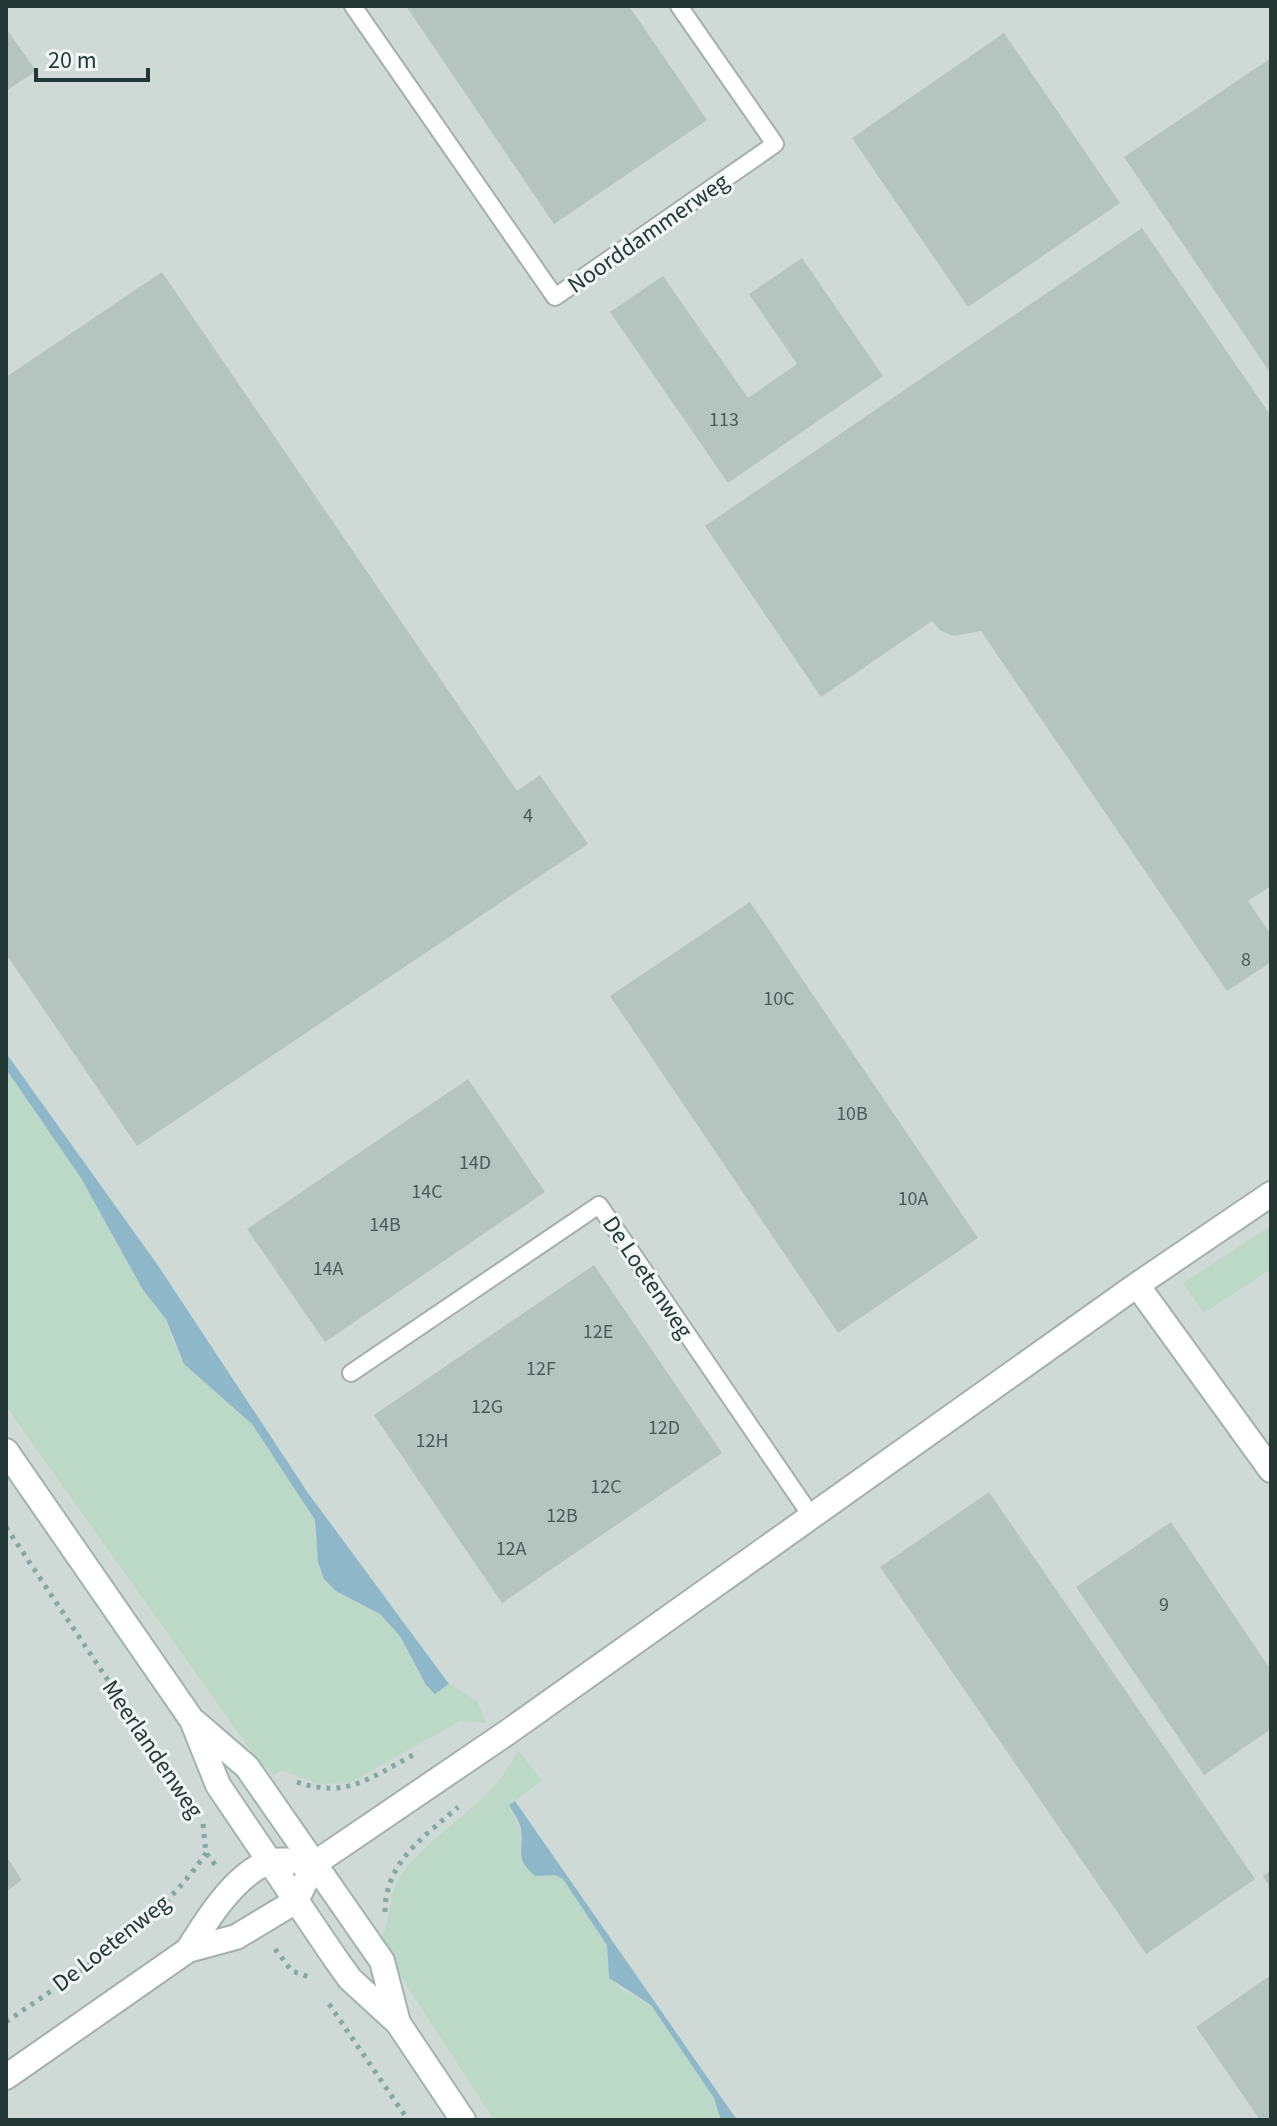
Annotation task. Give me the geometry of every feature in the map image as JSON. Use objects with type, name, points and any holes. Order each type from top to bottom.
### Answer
[{"type":"street","points":[[296,1901],[314,1864],[1271,1194]]},
{"type":"street","points":[[1137,1285],[1271,1470]]},
{"type":"street","name":"Meerlandenweg","points":[[6,1451],[192,1720],[218,1785],[296,1901],[350,1979],[398,2023],[463,2120]]},
{"type":"street","name":"Meerlandenweg","points":[[192,1720],[247,1767],[382,1961],[398,2023]]},
{"type":"street","points":[[270,1862],[314,1864]]},
{"type":"street","name":"De Loetenweg","points":[[188,1950],[213,1910],[234,1888],[270,1862]]},
{"type":"street","name":"De Loetenweg","points":[[6,2077],[188,1950],[236,1937],[296,1901]]},
{"type":"lane","name":"Noorddammerweg","points":[[353,6],[555,297],[775,144],[679,6]]},
{"type":"lane","name":"De Loetenweg","points":[[351,1373],[599,1205],[812,1517]]},
{"type":"path","name":"Meerlandenweg","points":[[6,1527],[206,1828],[206,1853],[234,1888]]},
{"type":"path","points":[[263,1791],[281,1780],[318,1789],[351,1788],[417,1754]]},
{"type":"path","points":[[365,1936],[381,1923],[391,1875],[400,1860],[468,1798]]},
{"type":"path","points":[[206,1828],[234,1810]]},
{"type":"path","name":"De Loetenweg","points":[[6,2022],[92,1962],[184,1885],[206,1853]]},
{"type":"path","points":[[257,1925],[292,1971],[310,1977],[317,1988]]},
{"type":"path","points":[[310,1977],[335,1958]]},
{"type":"path","points":[[324,1998],[408,2120]]},
{"type":"shaded area","points":[[6,6],[1271,6],[1271,2120],[6,2120]]},
{"type":"green space","points":[[6,1069],[81,1178],[143,1290],[166,1319],[173,1343],[252,1424],[315,1520],[314,1537],[358,1603],[380,1614],[400,1636],[426,1685],[435,1694],[449,1684],[477,1701],[486,1723],[460,1721],[350,1783],[318,1784],[281,1770],[274,1775],[259,1762],[6,1406]]},
{"type":"green space","points":[[1271,1226],[1271,1269],[1204,1313],[1183,1283]]},
{"type":"green space","points":[[518,1750],[542,1781],[509,1805],[522,1833],[563,1879],[607,1945],[608,1972],[618,1987],[651,2005],[714,2098],[721,2120],[494,2120],[387,1955],[381,1938],[401,1875],[430,1843],[494,1786]]},
{"type":"water","points":[[6,1053],[159,1267],[308,1493],[449,1684],[435,1694],[426,1685],[400,1636],[380,1614],[336,1591],[324,1579],[318,1562],[315,1520],[252,1424],[184,1364],[166,1319],[143,1290],[81,1178],[6,1069]]},
{"type":"water","points":[[515,1801],[737,2120],[721,2120],[714,2098],[651,2005],[609,1978],[607,1945],[563,1879],[555,1875],[535,1876],[524,1864],[521,1829],[509,1805]]},
{"type":"building","points":[[406,6],[629,6],[707,120],[554,224]]},
{"type":"building","points":[[6,28],[36,71],[6,91]]},
{"type":"building","points":[[1004,33],[1120,203],[968,307],[852,138]]},
{"type":"building","points":[[1271,58],[1271,374],[1124,157]]},
{"type":"building","points":[[1142,228],[1271,416],[1271,886],[1248,901],[1271,935],[1271,962],[1227,991],[981,631],[954,636],[941,631],[932,621],[821,697],[705,526]]},
{"type":"building","points":[[802,258],[883,376],[728,483],[610,312],[663,276],[748,398],[797,364],[749,294]]},
{"type":"building","points":[[162,272],[517,791],[540,775],[588,844],[137,1146],[6,954],[6,377]]},
{"type":"building","points":[[750,902],[978,1238],[838,1333],[610,996]]},
{"type":"building","points":[[468,1079],[545,1192],[325,1342],[247,1229]]},
{"type":"building","points":[[594,1265],[722,1453],[502,1603],[374,1415]]},
{"type":"building","points":[[989,1492],[1255,1879],[1146,1954],[880,1567]]},
{"type":"building","points":[[1171,1522],[1271,1670],[1271,1729],[1204,1775],[1076,1587]]},
{"type":"building","points":[[6,1856],[22,1880],[6,1892]]},
{"type":"building","points":[[1271,1870],[1271,1888],[1263,1876]]},
{"type":"building","points":[[1271,1975],[1271,2120],[1260,2120],[1196,2027]]}]
